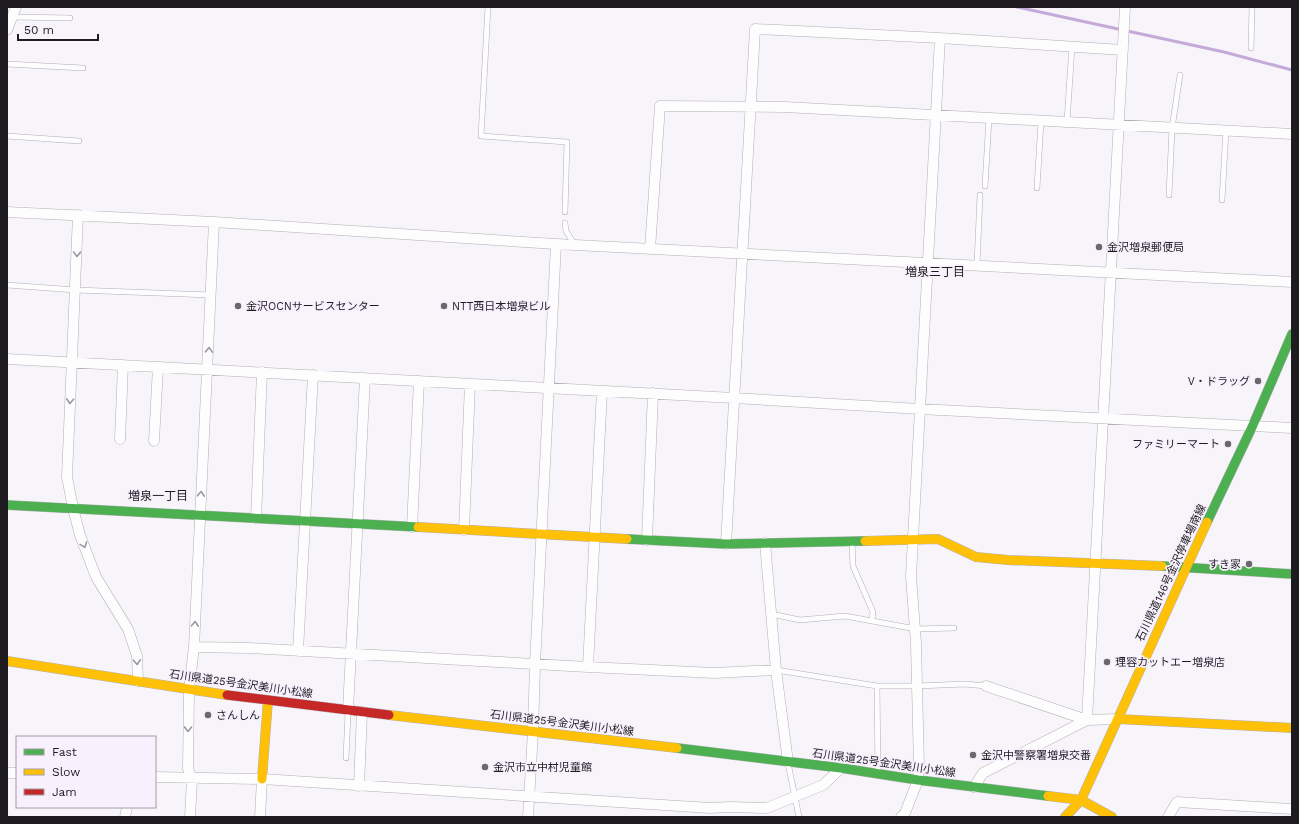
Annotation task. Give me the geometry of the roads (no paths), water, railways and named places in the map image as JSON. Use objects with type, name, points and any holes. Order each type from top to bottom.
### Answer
[{"type":"main road","name":"石川県道146号金沢停車場南線","points":[[1065,817],[1081,800],[1186,567],[1253,425],[1292,334]]},
{"type":"main road","points":[[7,505],[726,544],[938,539],[976,557],[1008,560],[1186,567],[1292,574]]},
{"type":"main road","name":"石川県道25号金沢美川小松線","points":[[7,661],[189,690],[362,712],[841,768],[918,780],[1081,800],[1112,817]]},
{"type":"main road","points":[[262,779],[268,700]]},
{"type":"main road","points":[[1118,720],[1292,728]]},
{"type":"street","points":[[1087,720],[1125,7]]},
{"type":"street","points":[[7,30],[15,12]]},
{"type":"street","points":[[726,544],[755,29],[940,38],[1123,50]]},
{"type":"street","points":[[901,817],[905,813],[918,780],[916,630],[912,576],[913,540],[940,38]]},
{"type":"street","points":[[650,249],[660,106],[750,106],[936,114],[1292,134]]},
{"type":"street","points":[[7,212],[214,222],[556,244],[1292,282]]},
{"type":"street","points":[[78,215],[67,478],[80,535],[96,577],[128,629],[137,656],[138,681]]},
{"type":"street","points":[[190,817],[192,779],[188,769],[189,690],[194,647],[214,222]]},
{"type":"street","points":[[528,817],[556,244]]},
{"type":"street","points":[[7,359],[1292,428]]},
{"type":"street","points":[[120,439],[123,365]]},
{"type":"street","points":[[154,440],[158,367]]},
{"type":"street","points":[[256,518],[262,372]]},
{"type":"street","points":[[298,651],[313,375]]},
{"type":"street","points":[[348,710],[365,378]]},
{"type":"street","points":[[412,527],[418,381]]},
{"type":"street","points":[[464,530],[470,384]]},
{"type":"street","points":[[588,667],[602,391]]},
{"type":"street","points":[[647,540],[653,394]]},
{"type":"street","points":[[765,543],[776,670],[788,762]]},
{"type":"street","points":[[194,647],[351,653],[714,673],[776,670]]},
{"type":"street","points":[[986,686],[1087,720],[1118,720]]},
{"type":"street","points":[[359,786],[362,712]]},
{"type":"street","points":[[974,787],[983,773],[1087,720]]},
{"type":"street","points":[[156,777],[192,779],[262,779],[710,808],[732,812],[767,808],[795,797],[823,785],[841,768]]},
{"type":"street","points":[[260,817],[262,779]]},
{"type":"street","points":[[1168,817],[1177,802],[1292,809]]},
{"type":"street","points":[[1280,808],[1292,816]]},
{"type":"lane","points":[[488,7],[481,136],[567,142],[565,212]]},
{"type":"lane","points":[[1250,48],[1252,7]]},
{"type":"lane","points":[[15,12],[70,18]]},
{"type":"lane","points":[[1067,122],[1072,46]]},
{"type":"lane","points":[[7,64],[83,68]]},
{"type":"lane","points":[[1169,195],[1172,128],[1180,75]]},
{"type":"lane","points":[[985,186],[989,118]]},
{"type":"lane","points":[[1037,188],[1041,121]]},
{"type":"lane","points":[[1222,200],[1226,130]]},
{"type":"lane","points":[[7,136],[79,140]]},
{"type":"lane","points":[[977,265],[980,195]]},
{"type":"lane","points":[[565,223],[566,231],[575,245]]},
{"type":"lane","points":[[7,285],[76,290],[211,295]]},
{"type":"lane","points":[[852,541],[853,566],[873,612],[872,620]]},
{"type":"lane","points":[[771,614],[800,620],[845,616],[872,620],[916,630],[954,628]]},
{"type":"lane","points":[[776,670],[877,686],[965,684],[986,686]]},
{"type":"lane","points":[[877,686],[878,773]]},
{"type":"lane","points":[[346,758],[348,710]]},
{"type":"lane","points":[[788,762],[799,817]]},
{"type":"waterway","points":[[1017,7],[1224,52],[1292,70]]},
{"type":"place","name":"金沢増泉郵便局","points":[[1099,247]]},
{"type":"place","name":"金沢OCNサービスセンター","points":[[238,306]]},
{"type":"place","name":"NTT西日本増泉ビル","points":[[444,306]]},
{"type":"place","name":"V・ドラッグ","points":[[1258,381]]},
{"type":"place","name":"ファミリーマート","points":[[1228,444]]},
{"type":"place","name":"すき家","points":[[1249,564]]},
{"type":"place","name":"理容カットエー増泉店","points":[[1107,662]]},
{"type":"place","name":"さんしん","points":[[208,715]]},
{"type":"place","name":"金沢中警察署増泉交番","points":[[973,755]]},
{"type":"place","name":"金沢市立中村児童館","points":[[485,767]]},
{"type":"district","name":"増泉三丁目","points":[[935,272]]},
{"type":"district","name":"増泉一丁目","points":[[158,496]]}]
